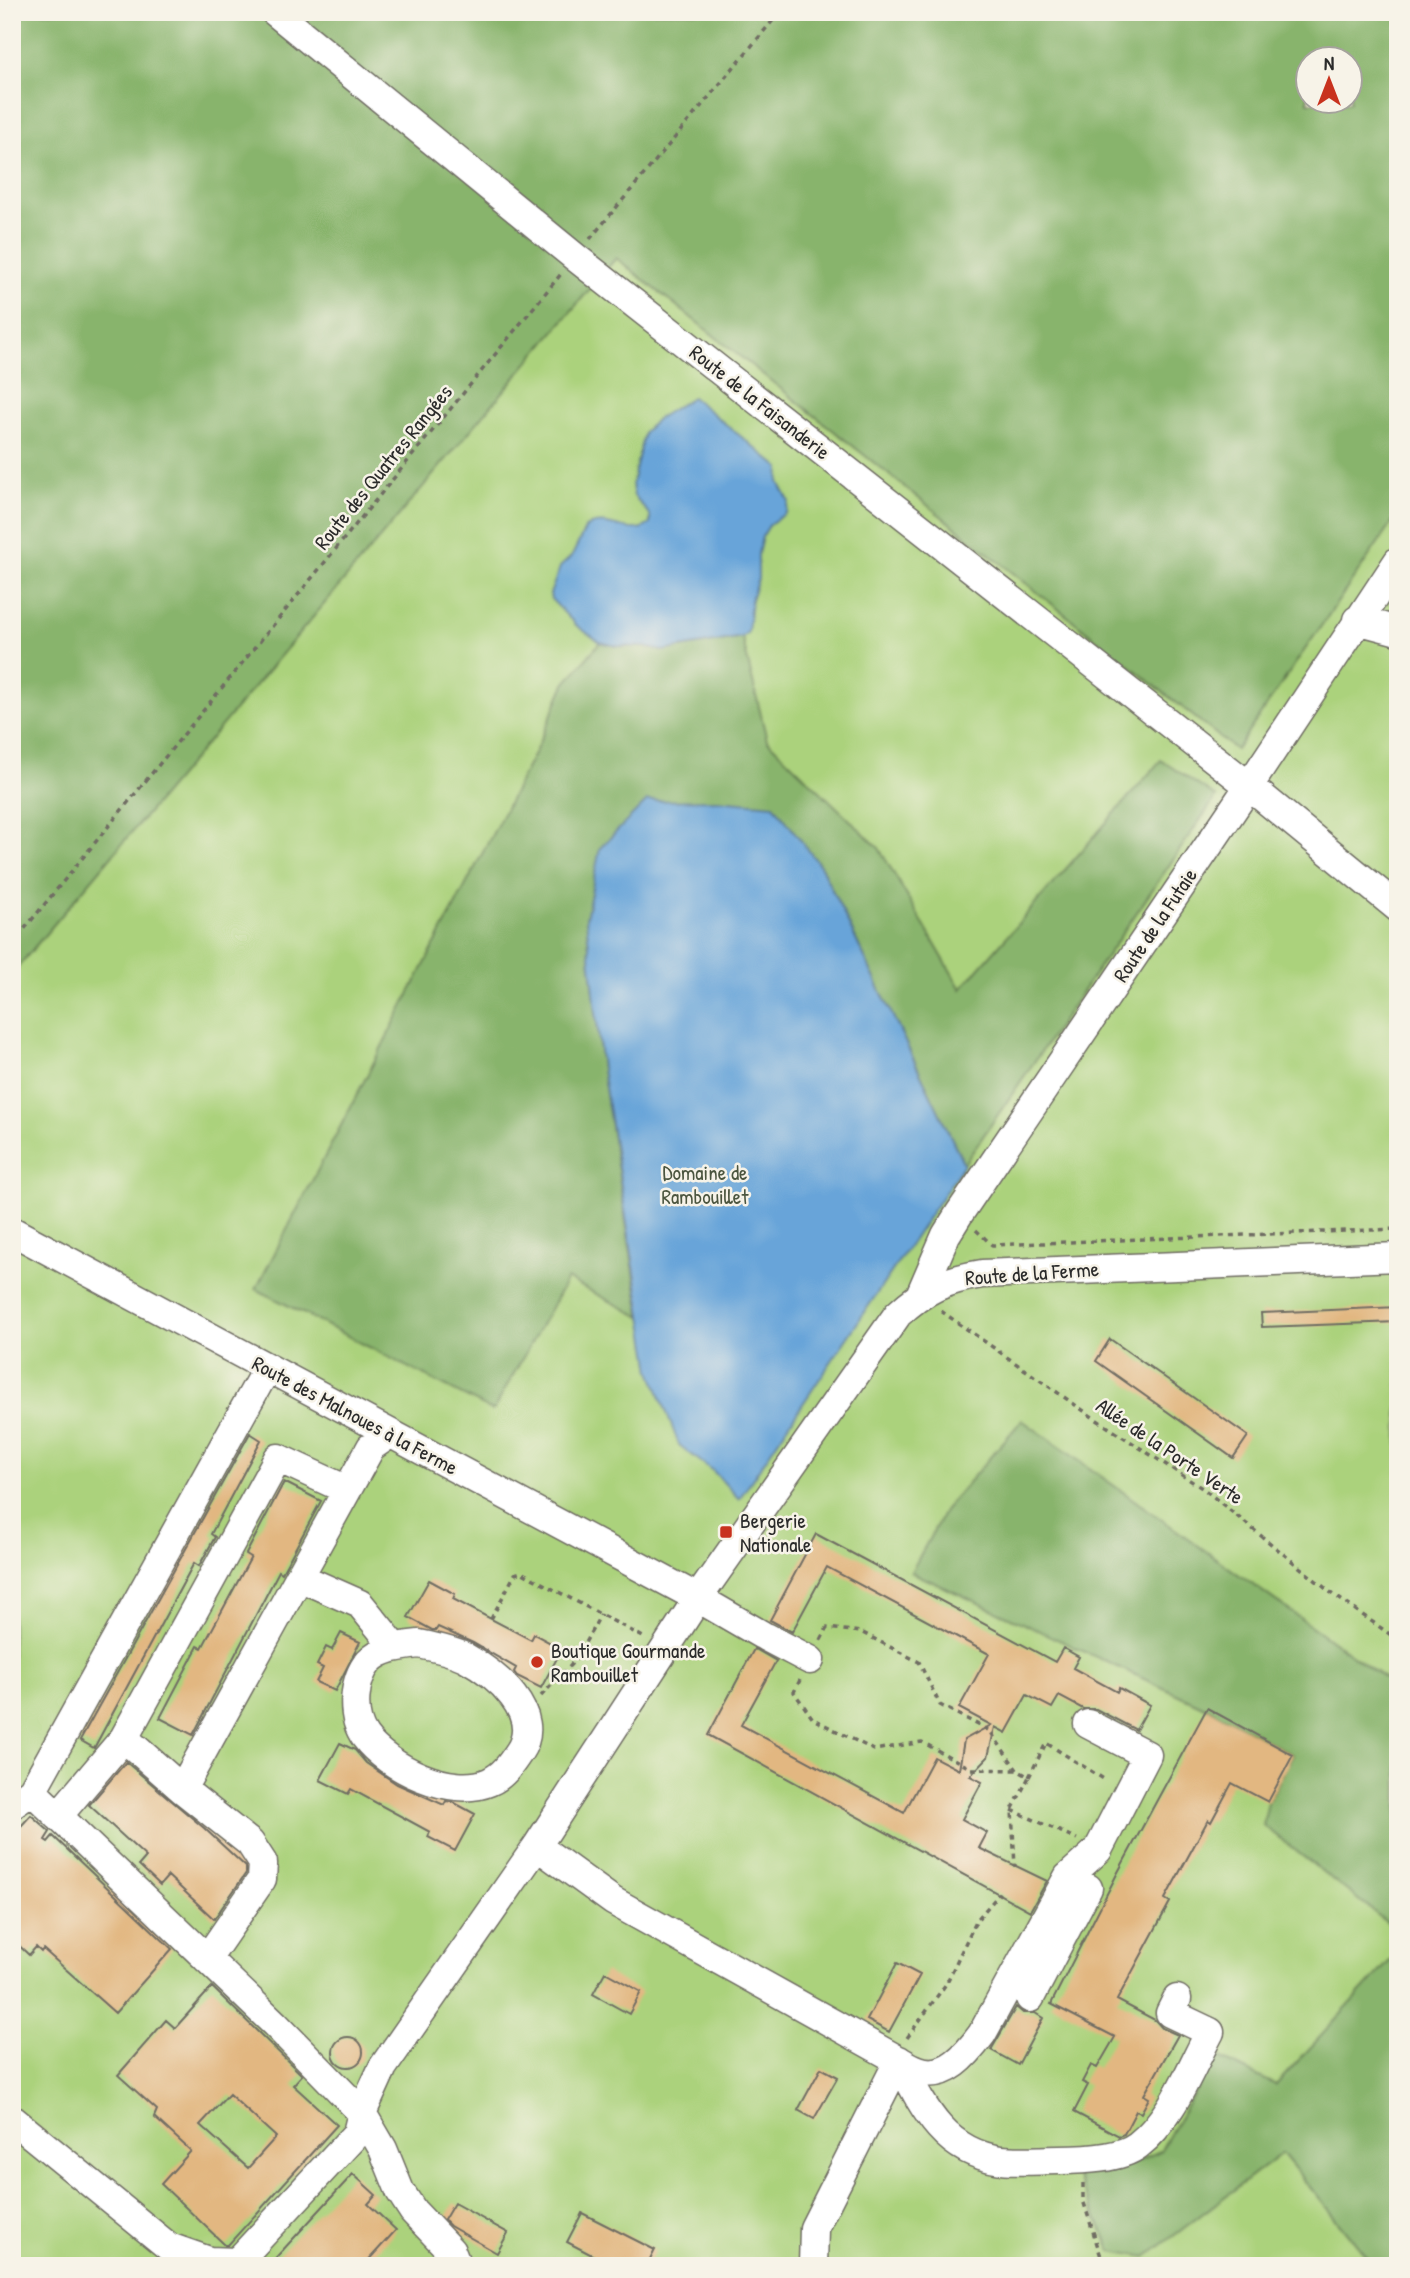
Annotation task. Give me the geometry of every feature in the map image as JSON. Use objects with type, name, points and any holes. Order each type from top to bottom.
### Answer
[{"type":"street","name":"Route de la Faisanderie","points":[[275,12],[575,257],[1249,786],[1398,908]]},
{"type":"street","name":"Route de la Futaie","points":[[921,1293],[946,1235],[959,1213],[1398,561]]},
{"type":"street","points":[[1357,621],[1398,632]]},
{"type":"street","name":"Route des Malnoues à la Ferme","points":[[12,1231],[810,1660]]},
{"type":"street","name":"Route de la Ferme","points":[[12,2119],[169,2247],[209,2261],[237,2262],[357,2133],[362,2113],[383,2067],[537,1846],[698,1598],[898,1314],[921,1293],[952,1279],[982,1273],[1398,1257]]},
{"type":"street","points":[[267,1368],[22,1798],[58,1816],[362,2113],[413,2211],[451,2250],[457,2266]]},
{"type":"street","points":[[182,1789],[371,1447],[390,1434]]},
{"type":"street","points":[[58,1816],[124,1738],[278,1458],[347,1490]]},
{"type":"street","points":[[299,1577],[360,1604],[395,1647]]},
{"type":"street","points":[[419,1644],[442,1648],[466,1657],[492,1676],[523,1708],[526,1730],[523,1747],[509,1767],[492,1781],[480,1785],[459,1786],[415,1775],[376,1748],[365,1736],[357,1719],[355,1698],[360,1677],[370,1660],[395,1647],[419,1644]]},
{"type":"street","points":[[537,1846],[613,1901],[921,2072],[945,2070],[967,2054],[982,2034],[1068,1877],[1098,1850],[1147,1755],[1088,1724]]},
{"type":"street","points":[[124,1738],[250,1843],[263,1863],[262,1879],[207,1959]]},
{"type":"street","points":[[1030,1998],[1088,1888],[1068,1877]]},
{"type":"street","points":[[896,2058],[935,2123],[965,2150],[1003,2160],[1081,2160],[1109,2156],[1135,2147],[1154,2132],[1170,2108],[1210,2032],[1170,2012],[1177,1999]]},
{"type":"street","points":[[813,2266],[814,2228],[896,2058]]},
{"type":"path","name":"Route des Quatres Rangées","points":[[12,944],[575,257],[780,12]]},
{"type":"path","points":[[959,1213],[992,1245],[1398,1230]]},
{"type":"path","name":"Allée de la Porte Verte","points":[[921,1293],[952,1321],[1205,1490],[1330,1592],[1398,1640]]},
{"type":"path","points":[[491,1619],[515,1574],[521,1572],[601,1615],[660,1658]]},
{"type":"path","points":[[523,1708],[546,1692],[576,1659],[601,1615]]},
{"type":"path","points":[[1017,1770],[972,1769],[922,1742],[873,1750],[813,1719],[794,1692],[827,1628],[861,1632],[919,1662],[940,1705],[990,1731],[1017,1770],[1029,1777]]},
{"type":"path","points":[[1015,1867],[1012,1810],[1046,1743],[1105,1779]]},
{"type":"path","points":[[1012,1810],[1073,1838]]},
{"type":"path","points":[[896,2058],[946,1984],[975,1922],[1000,1893]]},
{"type":"path","points":[[1081,2160],[1083,2200],[1104,2266]]},
{"type":"green space","name":"Domaine de Rambouillet","points":[[12,12],[1398,12],[1398,2266],[12,2266]]},
{"type":"green space","points":[[12,12],[1398,12],[1398,514],[1236,750],[616,258],[12,974]]},
{"type":"green space","points":[[742,637],[767,740],[879,848],[961,989],[1161,760],[1216,797],[964,1164],[821,867],[774,805],[586,918],[602,1069],[641,1317],[567,1279],[493,1411],[256,1289],[535,752],[565,684],[600,642],[663,651]]},
{"type":"green space","points":[[1022,1420],[1398,1688],[1398,1931],[1263,1825],[1268,1802],[1293,1755],[1207,1708],[911,1572],[946,1508]]},
{"type":"green space","points":[[1398,1952],[1398,2257],[1383,2266],[1374,2266],[1282,2153],[1146,2257],[1112,2251],[1075,2172],[1101,2173],[1160,2151],[1216,2056],[1276,2085]]},
{"type":"water","points":[[692,397],[780,468],[779,482],[789,501],[786,513],[770,524],[762,537],[758,554],[758,579],[751,599],[748,632],[742,637],[663,651],[600,642],[577,626],[551,599],[550,594],[560,567],[572,556],[586,527],[602,524],[635,529],[650,524],[650,515],[634,496],[632,484],[644,432],[658,418]]},
{"type":"water","points":[[717,800],[774,805],[821,867],[964,1164],[739,1499],[714,1472],[679,1445],[651,1371],[602,1069],[586,918],[600,848],[647,801]]},
{"type":"building","points":[[1398,1307],[1398,1322],[1262,1327],[1261,1313]]},
{"type":"building","points":[[1110,1339],[1248,1436],[1233,1458],[1096,1361]]},
{"type":"building","points":[[250,1433],[261,1440],[211,1534],[215,1537],[199,1566],[194,1563],[94,1748],[80,1740]]},
{"type":"building","points":[[284,1482],[321,1501],[282,1573],[279,1571],[193,1735],[160,1718],[198,1646],[202,1648],[251,1557],[246,1554]]},
{"type":"building","points":[[816,1534],[1055,1662],[1063,1648],[1079,1657],[1073,1668],[1117,1692],[1119,1688],[1150,1705],[1136,1730],[1096,1709],[1083,1709],[1059,1696],[1052,1708],[1027,1695],[1006,1733],[995,1727],[988,1757],[970,1776],[982,1782],[962,1819],[987,1833],[979,1848],[1047,1881],[1030,1911],[708,1735],[754,1649],[757,1650],[776,1661],[741,1725],[904,1813],[934,1757],[959,1770],[964,1740],[991,1725],[959,1708],[989,1654],[827,1567],[792,1632],[770,1620]]},
{"type":"building","points":[[429,1580],[455,1594],[453,1599],[531,1640],[534,1634],[562,1649],[541,1688],[517,1676],[514,1672],[516,1668],[473,1643],[438,1627],[432,1630],[408,1617]]},
{"type":"building","points":[[341,1633],[360,1642],[335,1691],[316,1682],[323,1668],[317,1665],[326,1647],[332,1650]]},
{"type":"building","points":[[1207,1708],[1293,1755],[1268,1802],[1232,1783],[1211,1822],[1208,1820],[1165,1899],[1170,1902],[1117,2000],[1178,2035],[1144,2095],[1149,2098],[1141,2113],[1136,2111],[1124,2134],[1119,2136],[1074,2112],[1088,2085],[1082,2082],[1091,2065],[1097,2068],[1115,2037],[1051,2004],[1117,1874]]},
{"type":"building","points":[[340,1743],[355,1750],[366,1763],[397,1784],[444,1805],[446,1801],[453,1802],[475,1814],[455,1851],[428,1837],[430,1832],[351,1789],[348,1794],[320,1780]]},
{"type":"building","points":[[126,1762],[246,1867],[246,1873],[214,1919],[168,1876],[160,1885],[139,1865],[146,1857],[89,1805]]},
{"type":"building","points":[[31,1815],[50,1832],[45,1840],[48,1842],[53,1836],[172,1949],[115,2013],[43,1949],[41,1952],[36,1947],[29,1955],[12,1939],[12,1836]]},
{"type":"building","points":[[897,1963],[920,1975],[889,2032],[867,2020]]},
{"type":"building","points":[[605,1972],[641,1992],[629,2014],[593,1994]]},
{"type":"building","points":[[212,1987],[302,2075],[293,2085],[337,2125],[228,2245],[161,2184],[191,2151],[154,2117],[157,2110],[118,2075],[166,2020],[175,2028]],"holes":[[[229,2094],[276,2137],[248,2168],[200,2125]]]},
{"type":"building","points":[[1016,2007],[1023,2013],[1035,2013],[1043,2018],[1018,2065],[991,2050]]},
{"type":"building","points":[[348,2037],[359,2041],[363,2052],[359,2063],[348,2067],[337,2063],[333,2052],[337,2041]]},
{"type":"building","points":[[821,2068],[838,2077],[814,2119],[798,2110]]},
{"type":"building","points":[[353,2174],[376,2195],[368,2204],[396,2230],[363,2266],[268,2266]]},
{"type":"building","points":[[454,2203],[508,2233],[497,2253],[444,2220]]},
{"type":"building","points":[[582,2213],[655,2250],[647,2266],[613,2266],[567,2242]]},
{"type":"place","name":"Bergerie Nationale","points":[[726,1532]]},
{"type":"place","name":"Boutique Gourmande Rambouillet","points":[[537,1662]]}]
